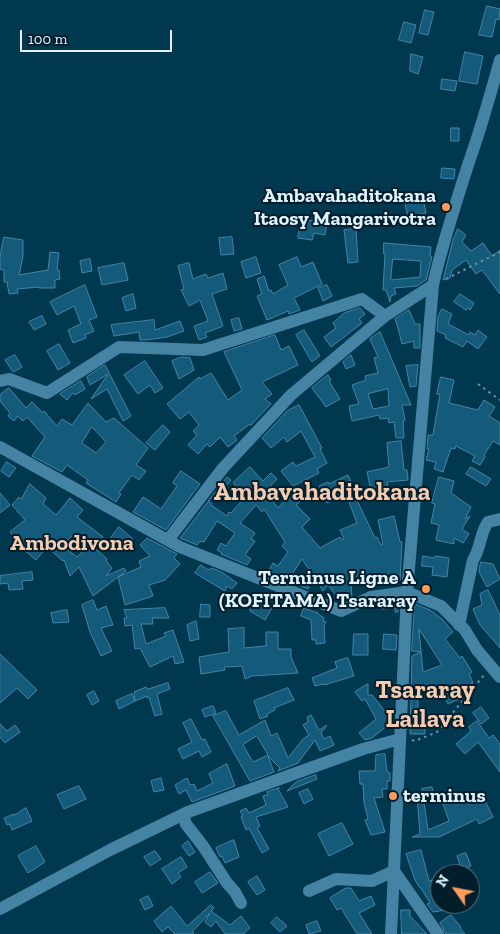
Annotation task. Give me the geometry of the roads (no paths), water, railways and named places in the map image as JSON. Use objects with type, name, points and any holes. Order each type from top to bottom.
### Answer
[{"type":"street","points":[[391,934],[407,592],[433,285],[446,230],[472,155],[500,60]]},
{"type":"street","points":[[168,540],[223,468],[291,395],[385,316],[433,285]]},
{"type":"street","points":[[0,381],[9,379],[47,393],[119,347],[203,350],[362,299],[385,316]]},
{"type":"street","points":[[0,447],[180,547],[342,610],[371,597],[407,592],[441,606],[460,625],[500,677]]},
{"type":"street","points":[[460,625],[473,560],[477,554],[485,527],[488,522],[500,519]]},
{"type":"street","points":[[0,909],[110,850],[183,815],[363,748],[400,739]]},
{"type":"street","points":[[183,815],[186,824],[241,903]]},
{"type":"street","points":[[309,891],[336,879],[372,881],[394,872]]},
{"type":"street","points":[[394,872],[438,934]]},
{"type":"place","name":"Ambavahaditokana Itaosy Mangarivotra","points":[[446,207]]},
{"type":"place","name":"Terminus Ligne A (KOFITAMA) Tsararay","points":[[426,589]]},
{"type":"place","name":"terminus","points":[[393,796]]},
{"type":"district","name":"Ambavahaditokana","points":[[322,493]]},
{"type":"district","name":"Ambodivona","points":[[72,544]]},
{"type":"district","name":"Tsararay Lailava","points":[[425,706]]}]
